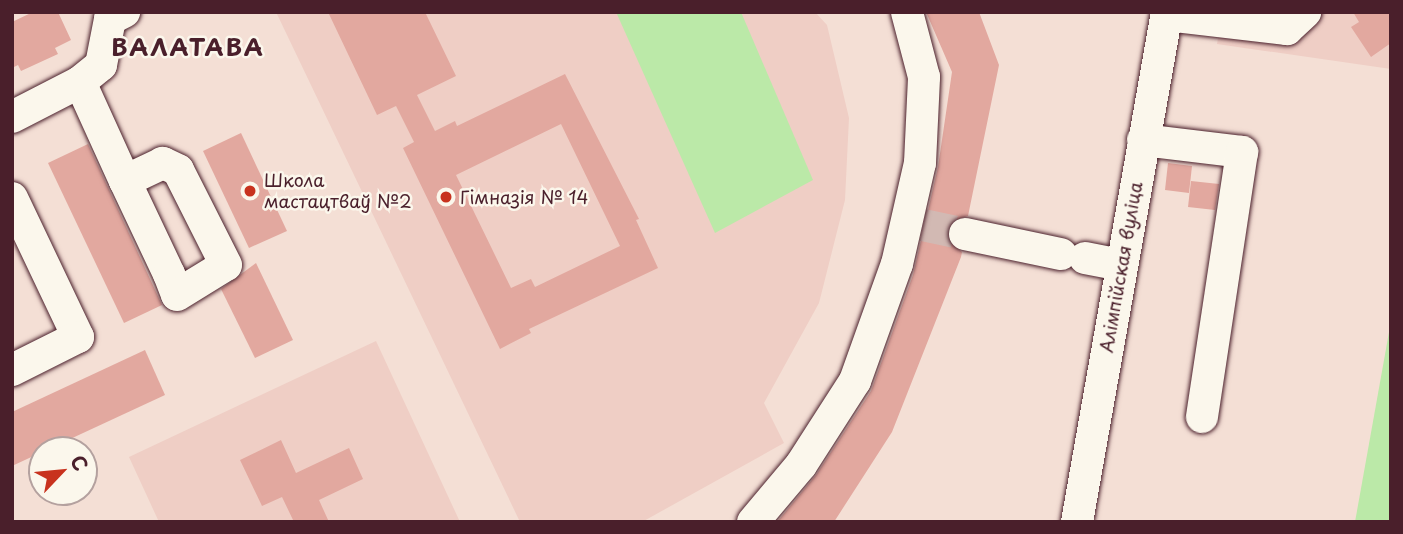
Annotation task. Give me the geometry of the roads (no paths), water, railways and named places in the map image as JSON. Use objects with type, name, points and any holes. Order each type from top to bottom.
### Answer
[{"type":"street","points":[[12,117],[80,82],[101,65],[110,19],[124,12]]},
{"type":"street","points":[[753,522],[801,465],[855,381],[897,264],[915,223],[925,78],[906,12]]},
{"type":"street","points":[[1167,13],[1249,18],[1287,29],[1305,12]]},
{"type":"street","name":"Алімпійская вуліца","points":[[1077,522],[1120,265],[1167,13]]},
{"type":"street","points":[[80,82],[125,181]]},
{"type":"street","points":[[1143,140],[1242,152],[1202,417]]},
{"type":"street","points":[[12,198],[78,337],[12,370]]},
{"type":"street","points":[[965,234],[1120,265]]},
{"type":"tunnel","points":[[923,225],[965,234]]},
{"type":"place","name":"Школа мастацтваў №2","points":[[250,191]]},
{"type":"place","name":"Гімназія № 14","points":[[446,197]]},
{"type":"district","name":"ВАЛАТАВА","points":[[188,47]]}]
